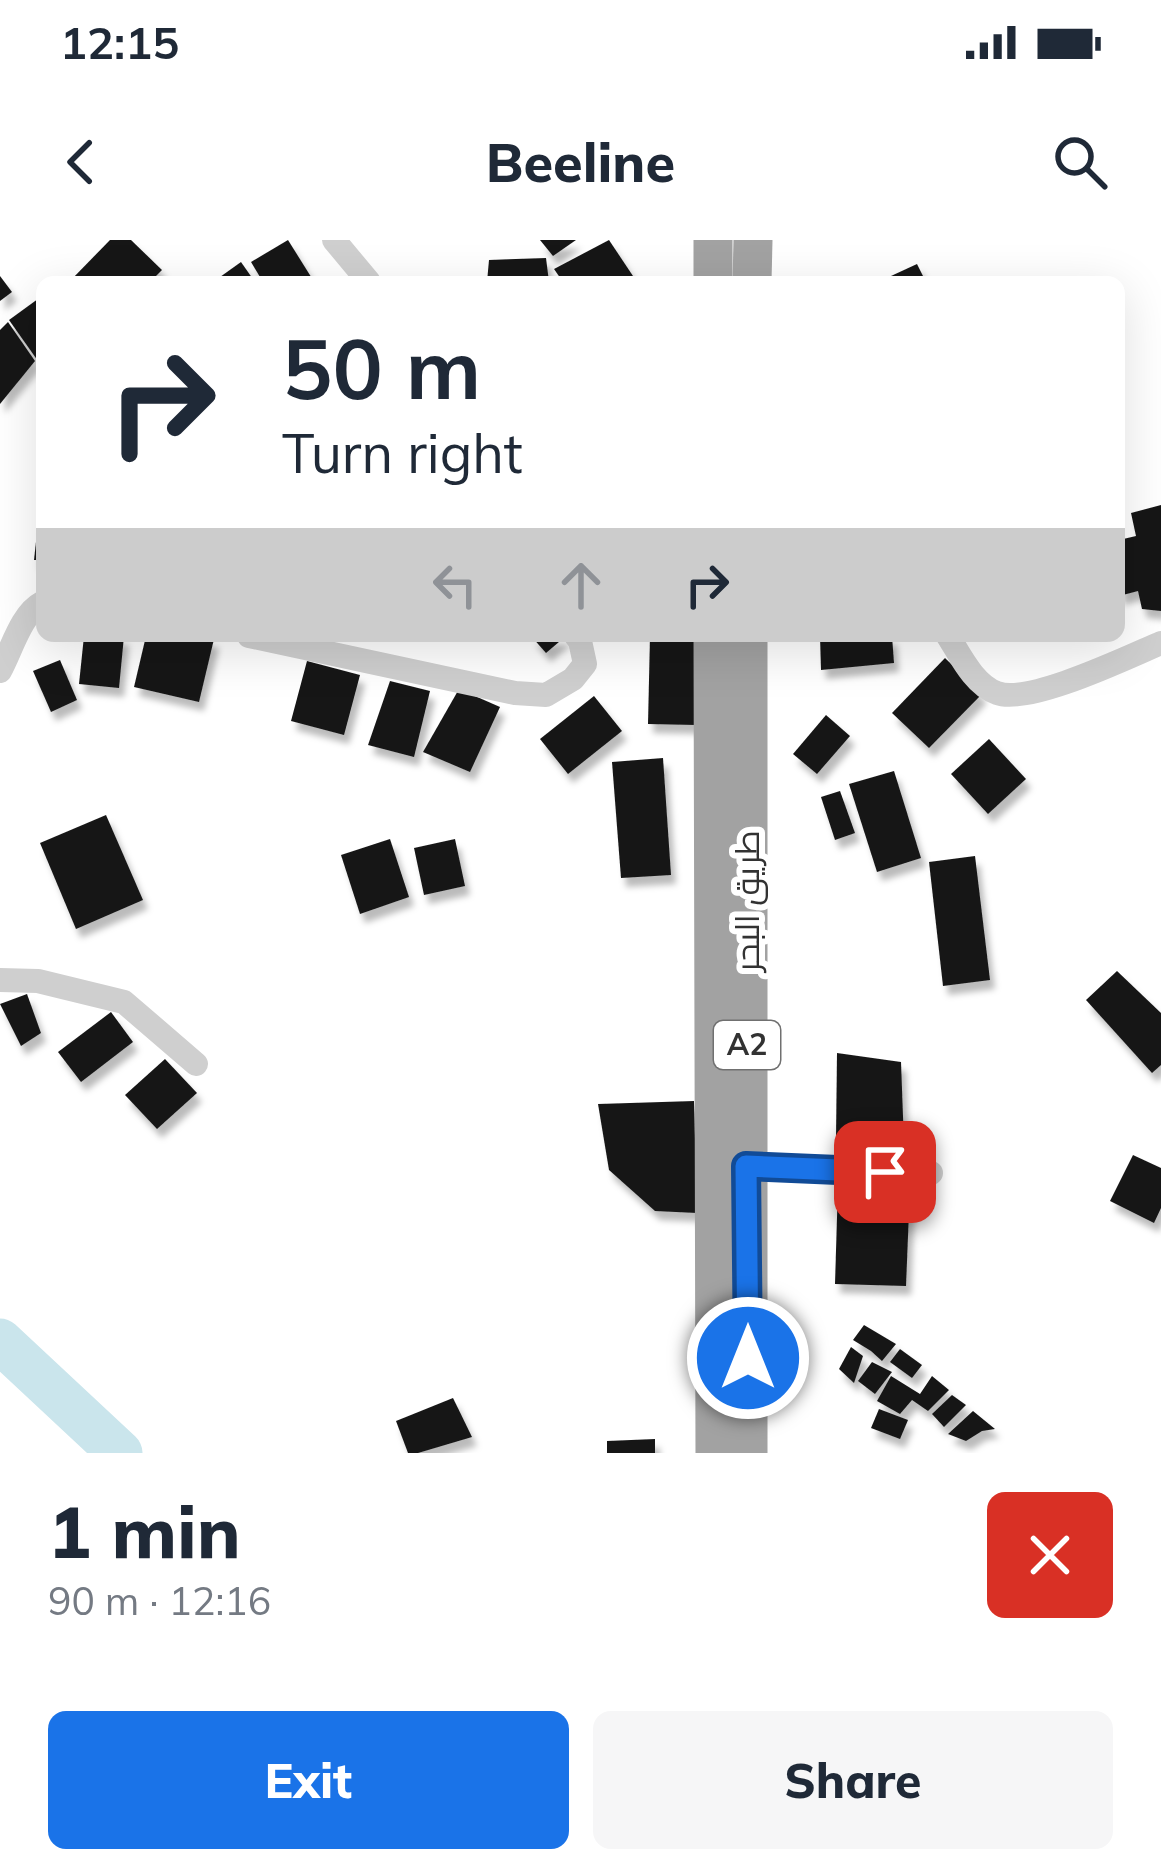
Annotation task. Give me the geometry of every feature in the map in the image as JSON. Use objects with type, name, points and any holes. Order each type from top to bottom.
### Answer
[{"type":"highway","points":[[713,240],[713,276]]},
{"type":"highway","points":[[752,240],[752,276]]},
{"type":"highway","name":"طريق البحر","points":[[713,642],[715,1453]]},
{"type":"highway","name":"طريق البحر","points":[[748,642],[748,1453]]},
{"type":"street","points":[[334,240],[364,276]]},
{"type":"street","points":[[0,670],[36,605]]},
{"type":"street","points":[[276,642],[464,684],[546,695],[574,679],[585,664],[580,642]]},
{"type":"street","points":[[952,642],[975,676],[998,694],[1052,687],[1161,643]]},
{"type":"street","points":[[0,980],[38,981],[124,1002],[196,1064]]},
{"type":"street","points":[[746,1166],[931,1174]]},
{"type":"building","points":[[110,240],[131,240],[162,270],[156,276],[75,276]]},
{"type":"building","points":[[288,240],[310,276],[259,276],[251,262]]},
{"type":"building","points":[[540,240],[576,240],[553,256]]},
{"type":"building","points":[[609,240],[633,276],[559,276],[554,269]]},
{"type":"building","points":[[546,258],[548,276],[488,276],[489,260]]},
{"type":"building","points":[[241,262],[251,276],[221,276]]},
{"type":"building","points":[[917,264],[923,276],[891,276]]},
{"type":"building","points":[[0,276],[12,292],[0,301]]},
{"type":"building","points":[[36,300],[36,358],[9,320]]},
{"type":"building","points":[[8,322],[35,361],[0,404],[0,330]]},
{"type":"building","points":[[1161,505],[1161,611],[1142,609],[1138,591],[1125,594],[1125,539],[1136,536],[1131,513]]},
{"type":"building","points":[[83,642],[123,642],[119,688],[79,684]]},
{"type":"building","points":[[145,642],[213,642],[199,702],[134,687]]},
{"type":"building","points":[[536,642],[559,642],[546,653]]},
{"type":"building","points":[[650,642],[699,642],[696,725],[648,724]]},
{"type":"building","points":[[820,642],[892,642],[894,663],[821,670]]},
{"type":"building","points":[[945,658],[982,694],[929,748],[892,713]]},
{"type":"building","points":[[60,660],[77,700],[51,712],[33,671]]},
{"type":"building","points":[[307,661],[360,675],[344,735],[291,721]]},
{"type":"building","points":[[390,681],[430,691],[414,757],[368,745]]},
{"type":"building","points":[[459,689],[500,707],[470,772],[423,752]]},
{"type":"building","points":[[594,696],[622,731],[568,774],[540,739]]},
{"type":"building","points":[[826,715],[850,736],[817,774],[793,754]]},
{"type":"building","points":[[989,739],[1026,779],[988,814],[951,774]]},
{"type":"building","points":[[663,758],[671,875],[621,878],[612,762]]},
{"type":"building","points":[[894,771],[921,858],[877,872],[849,784]]},
{"type":"building","points":[[840,791],[855,833],[835,840],[821,797]]},
{"type":"building","points":[[106,815],[143,900],[76,929],[40,843]]},
{"type":"building","points":[[390,839],[409,897],[360,914],[341,855]]},
{"type":"building","points":[[455,839],[465,886],[424,895],[414,848]]},
{"type":"building","points":[[975,856],[990,980],[943,986],[929,862]]},
{"type":"building","points":[[1117,971],[1161,1013],[1161,1065],[1152,1073],[1086,1000]]},
{"type":"building","points":[[27,994],[41,1033],[21,1046],[0,1004]]},
{"type":"building","points":[[111,1012],[133,1042],[81,1082],[58,1052]]},
{"type":"building","points":[[837,1053],[901,1062],[904,1144],[836,1138]]},
{"type":"building","points":[[165,1059],[197,1093],[157,1129],[125,1095]]},
{"type":"building","points":[[694,1101],[697,1213],[655,1211],[609,1170],[598,1104]]},
{"type":"building","points":[[1133,1155],[1161,1168],[1161,1208],[1154,1223],[1110,1201]]},
{"type":"building","points":[[838,1184],[910,1186],[906,1286],[835,1284]]},
{"type":"building","points":[[864,1325],[896,1344],[882,1361],[853,1340]]},
{"type":"building","points":[[851,1347],[863,1356],[854,1383],[839,1369]]},
{"type":"building","points":[[900,1349],[922,1365],[912,1378],[890,1362]]},
{"type":"building","points":[[872,1362],[892,1372],[875,1394],[858,1381]]},
{"type":"building","points":[[891,1376],[920,1394],[932,1376],[949,1390],[928,1411],[912,1400],[900,1414],[877,1401]]},
{"type":"building","points":[[952,1395],[966,1405],[944,1427],[932,1414]]},
{"type":"building","points":[[453,1398],[472,1437],[408,1453],[396,1421]]},
{"type":"building","points":[[879,1409],[908,1420],[900,1439],[871,1428]]},
{"type":"building","points":[[973,1411],[995,1429],[966,1441],[948,1434]]},
{"type":"building","points":[[655,1439],[655,1453],[607,1453],[607,1441]]},
{"type":"waterway","points":[[0,1341],[120,1453]]},
{"type":"route","points":[[748,1358],[746,1166],[885,1172]]}]
